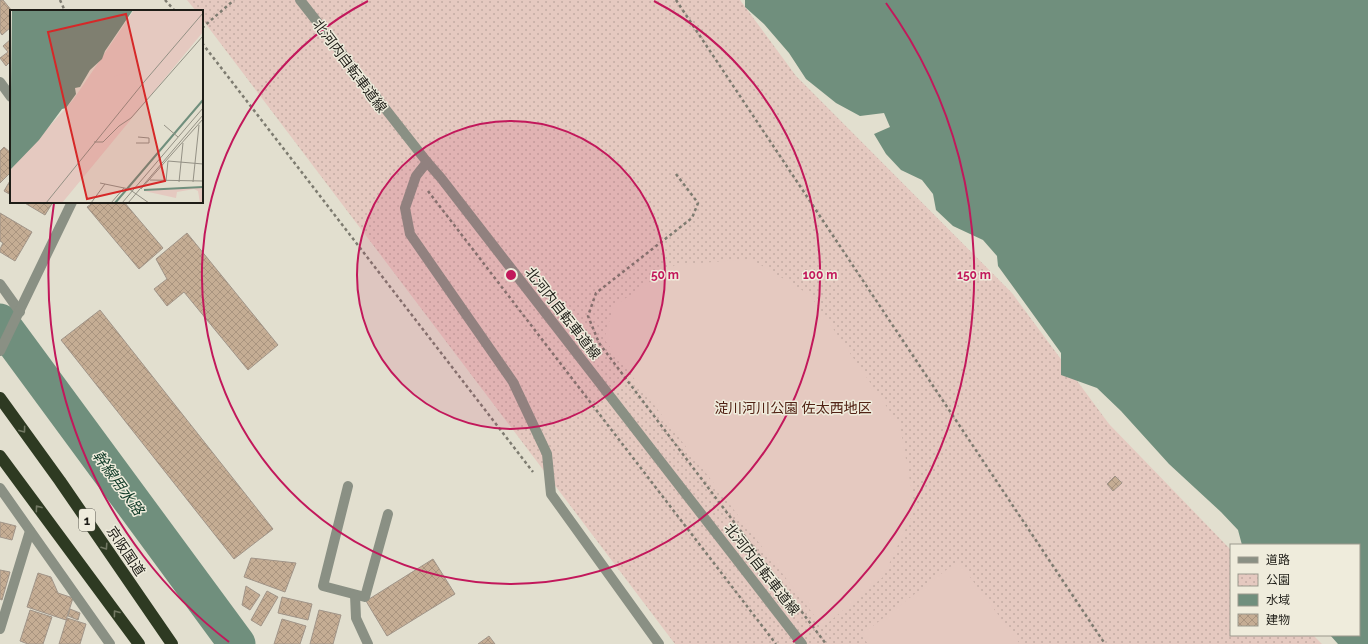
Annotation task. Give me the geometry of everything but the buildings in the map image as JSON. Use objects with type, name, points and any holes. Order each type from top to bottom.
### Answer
[{"type":"highway","name":"京阪国道","points":[[0,398],[60,481],[172,644]]},
{"type":"highway","name":"1","points":[[0,456],[139,644]]},
{"type":"street","name":"北河内自転車道線","points":[[300,0],[441,178],[802,644]]},
{"type":"street","points":[[0,82],[10,96]]},
{"type":"street","points":[[427,162],[416,176],[405,208],[410,234],[513,382],[547,454],[551,494],[659,644]]},
{"type":"street","points":[[1,350],[72,203]]},
{"type":"street","points":[[0,284],[19,314]]},
{"type":"street","points":[[348,486],[323,586],[365,597],[388,514]]},
{"type":"street","points":[[0,488],[110,644]]},
{"type":"street","points":[[0,629],[30,531]]},
{"type":"street","points":[[355,595],[356,618],[368,644]]},
{"type":"path","points":[[60,0],[65,10]]},
{"type":"path","points":[[165,0],[174,10]]},
{"type":"path","points":[[203,27],[234,0]]},
{"type":"path","points":[[676,0],[1104,644]]},
{"type":"path","points":[[203,45],[551,494]]},
{"type":"path","points":[[676,174],[698,203],[692,218],[596,293],[588,316],[599,343],[826,644]]},
{"type":"path","points":[[416,176],[776,644]]},
{"type":"green space","name":"淀川河川公園 佐太西地区","points":[[187,0],[740,0],[796,76],[1012,293],[1109,424],[1230,549],[1230,636],[1314,636],[1322,644],[675,644],[203,20],[203,10],[195,10]]},
{"type":"green space","points":[[751,259],[810,295],[900,426],[915,509],[883,577],[823,627],[604,339],[614,306],[675,265]]},
{"type":"green space","points":[[958,561],[1020,644],[868,644],[861,635]]},
{"type":"water","points":[[745,0],[1368,0],[1368,644],[1338,644],[1331,636],[1360,636],[1360,544],[1242,544],[1238,530],[1221,512],[1169,464],[1121,411],[1097,388],[1061,375],[1061,353],[998,266],[997,256],[983,240],[953,226],[936,210],[933,194],[922,180],[901,170],[886,154],[874,134],[890,127],[884,113],[860,116],[836,103],[806,79],[789,53],[764,24],[745,7]]},
{"type":"waterway","name":"幹線用水路","points":[[0,322],[237,644]]}]
